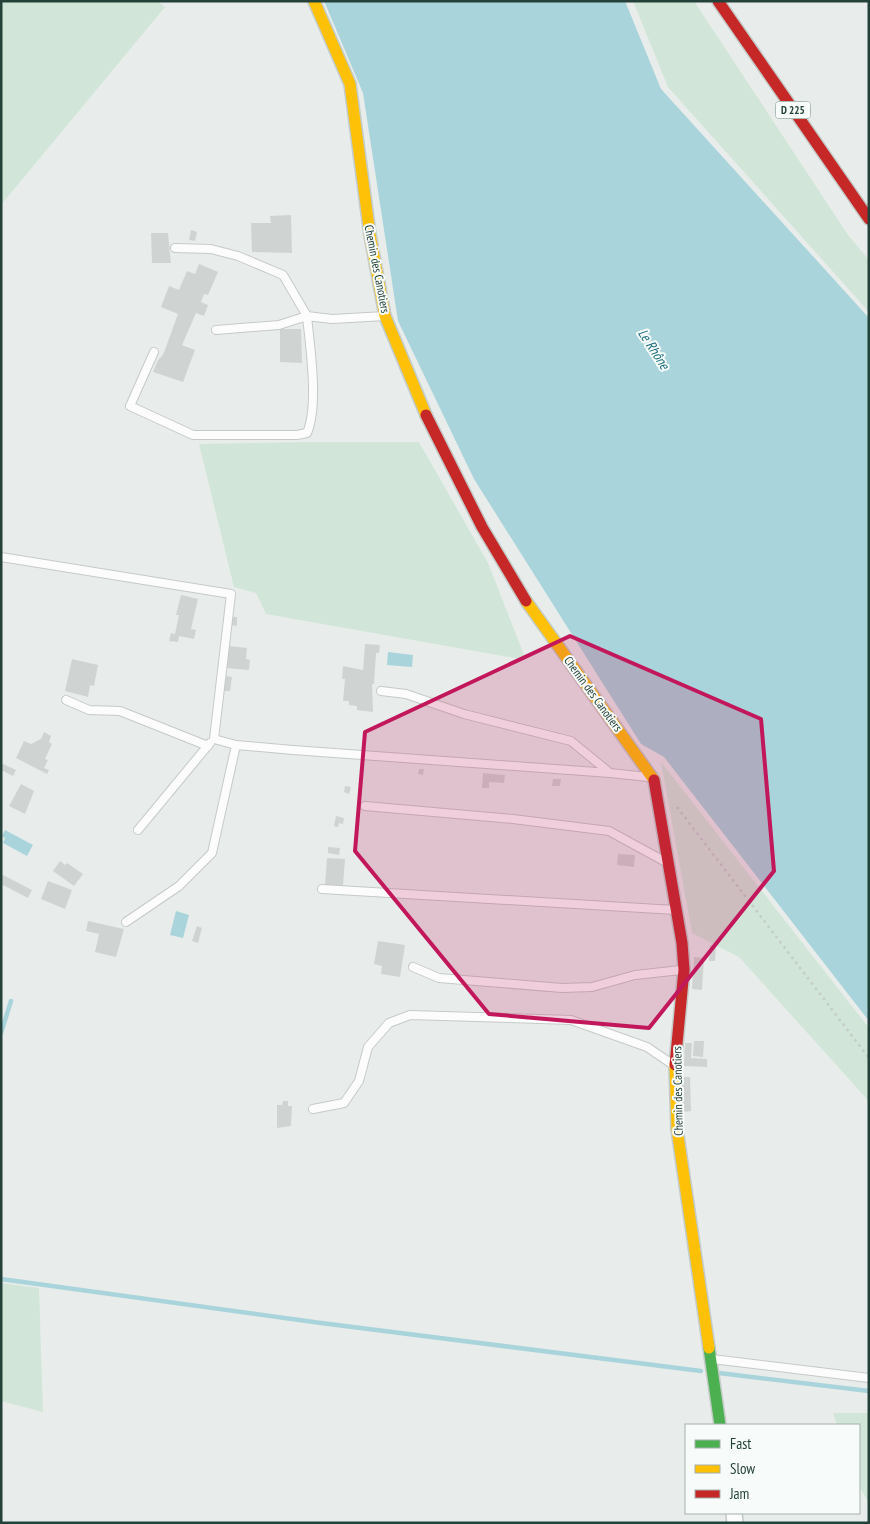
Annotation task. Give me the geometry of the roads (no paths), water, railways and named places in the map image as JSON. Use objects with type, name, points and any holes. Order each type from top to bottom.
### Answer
[{"type":"main road","name":"Chemin des Canotiers","points":[[314,1],[350,84],[370,235],[385,316],[431,427],[482,528],[526,601],[654,778],[678,911],[684,970],[676,1067],[677,1129],[720,1424]]},
{"type":"main road","name":"D 225","points":[[718,1],[869,219]]},
{"type":"lane","points":[[154,352],[130,406],[192,435],[307,433],[311,424],[312,371],[307,316],[283,275],[238,256],[211,249],[175,248]]},
{"type":"lane","points":[[216,330],[279,325],[307,316],[332,319],[385,316]]},
{"type":"lane","points":[[1,557],[231,594],[214,739],[138,830]]},
{"type":"lane","points":[[381,691],[406,694],[464,714],[571,741],[610,773]]},
{"type":"lane","points":[[66,700],[89,710],[120,711],[208,746]]},
{"type":"lane","points":[[214,739],[236,745],[610,773],[654,778]]},
{"type":"lane","points":[[126,922],[179,886],[212,853],[236,745]]},
{"type":"lane","points":[[365,806],[513,819],[610,831],[668,863]]},
{"type":"lane","points":[[322,889],[678,911]]},
{"type":"lane","points":[[413,967],[439,978],[562,988],[592,987],[635,975],[684,970]]},
{"type":"lane","points":[[313,1109],[344,1103],[359,1081],[368,1046],[390,1023],[410,1016],[572,1020],[647,1047],[676,1067]]},
{"type":"lane","points":[[709,1359],[869,1378]]},
{"type":"water","name":"Le Rhône","points":[[324,1],[625,1],[661,89],[869,318],[869,1021],[664,757],[641,744],[474,479],[398,321],[363,93]]},
{"type":"water","points":[[388,652],[413,655],[412,667],[387,665]]},
{"type":"water","points":[[5,830],[33,845],[27,856],[3,843],[5,838],[2,836]]},
{"type":"water","points":[[176,911],[189,915],[183,938],[170,935]]},
{"type":"waterway","points":[[1,1033],[11,1001]]},
{"type":"waterway","points":[[1,1279],[321,1323],[701,1371]]},
{"type":"waterway","points":[[719,1373],[869,1391]]}]
